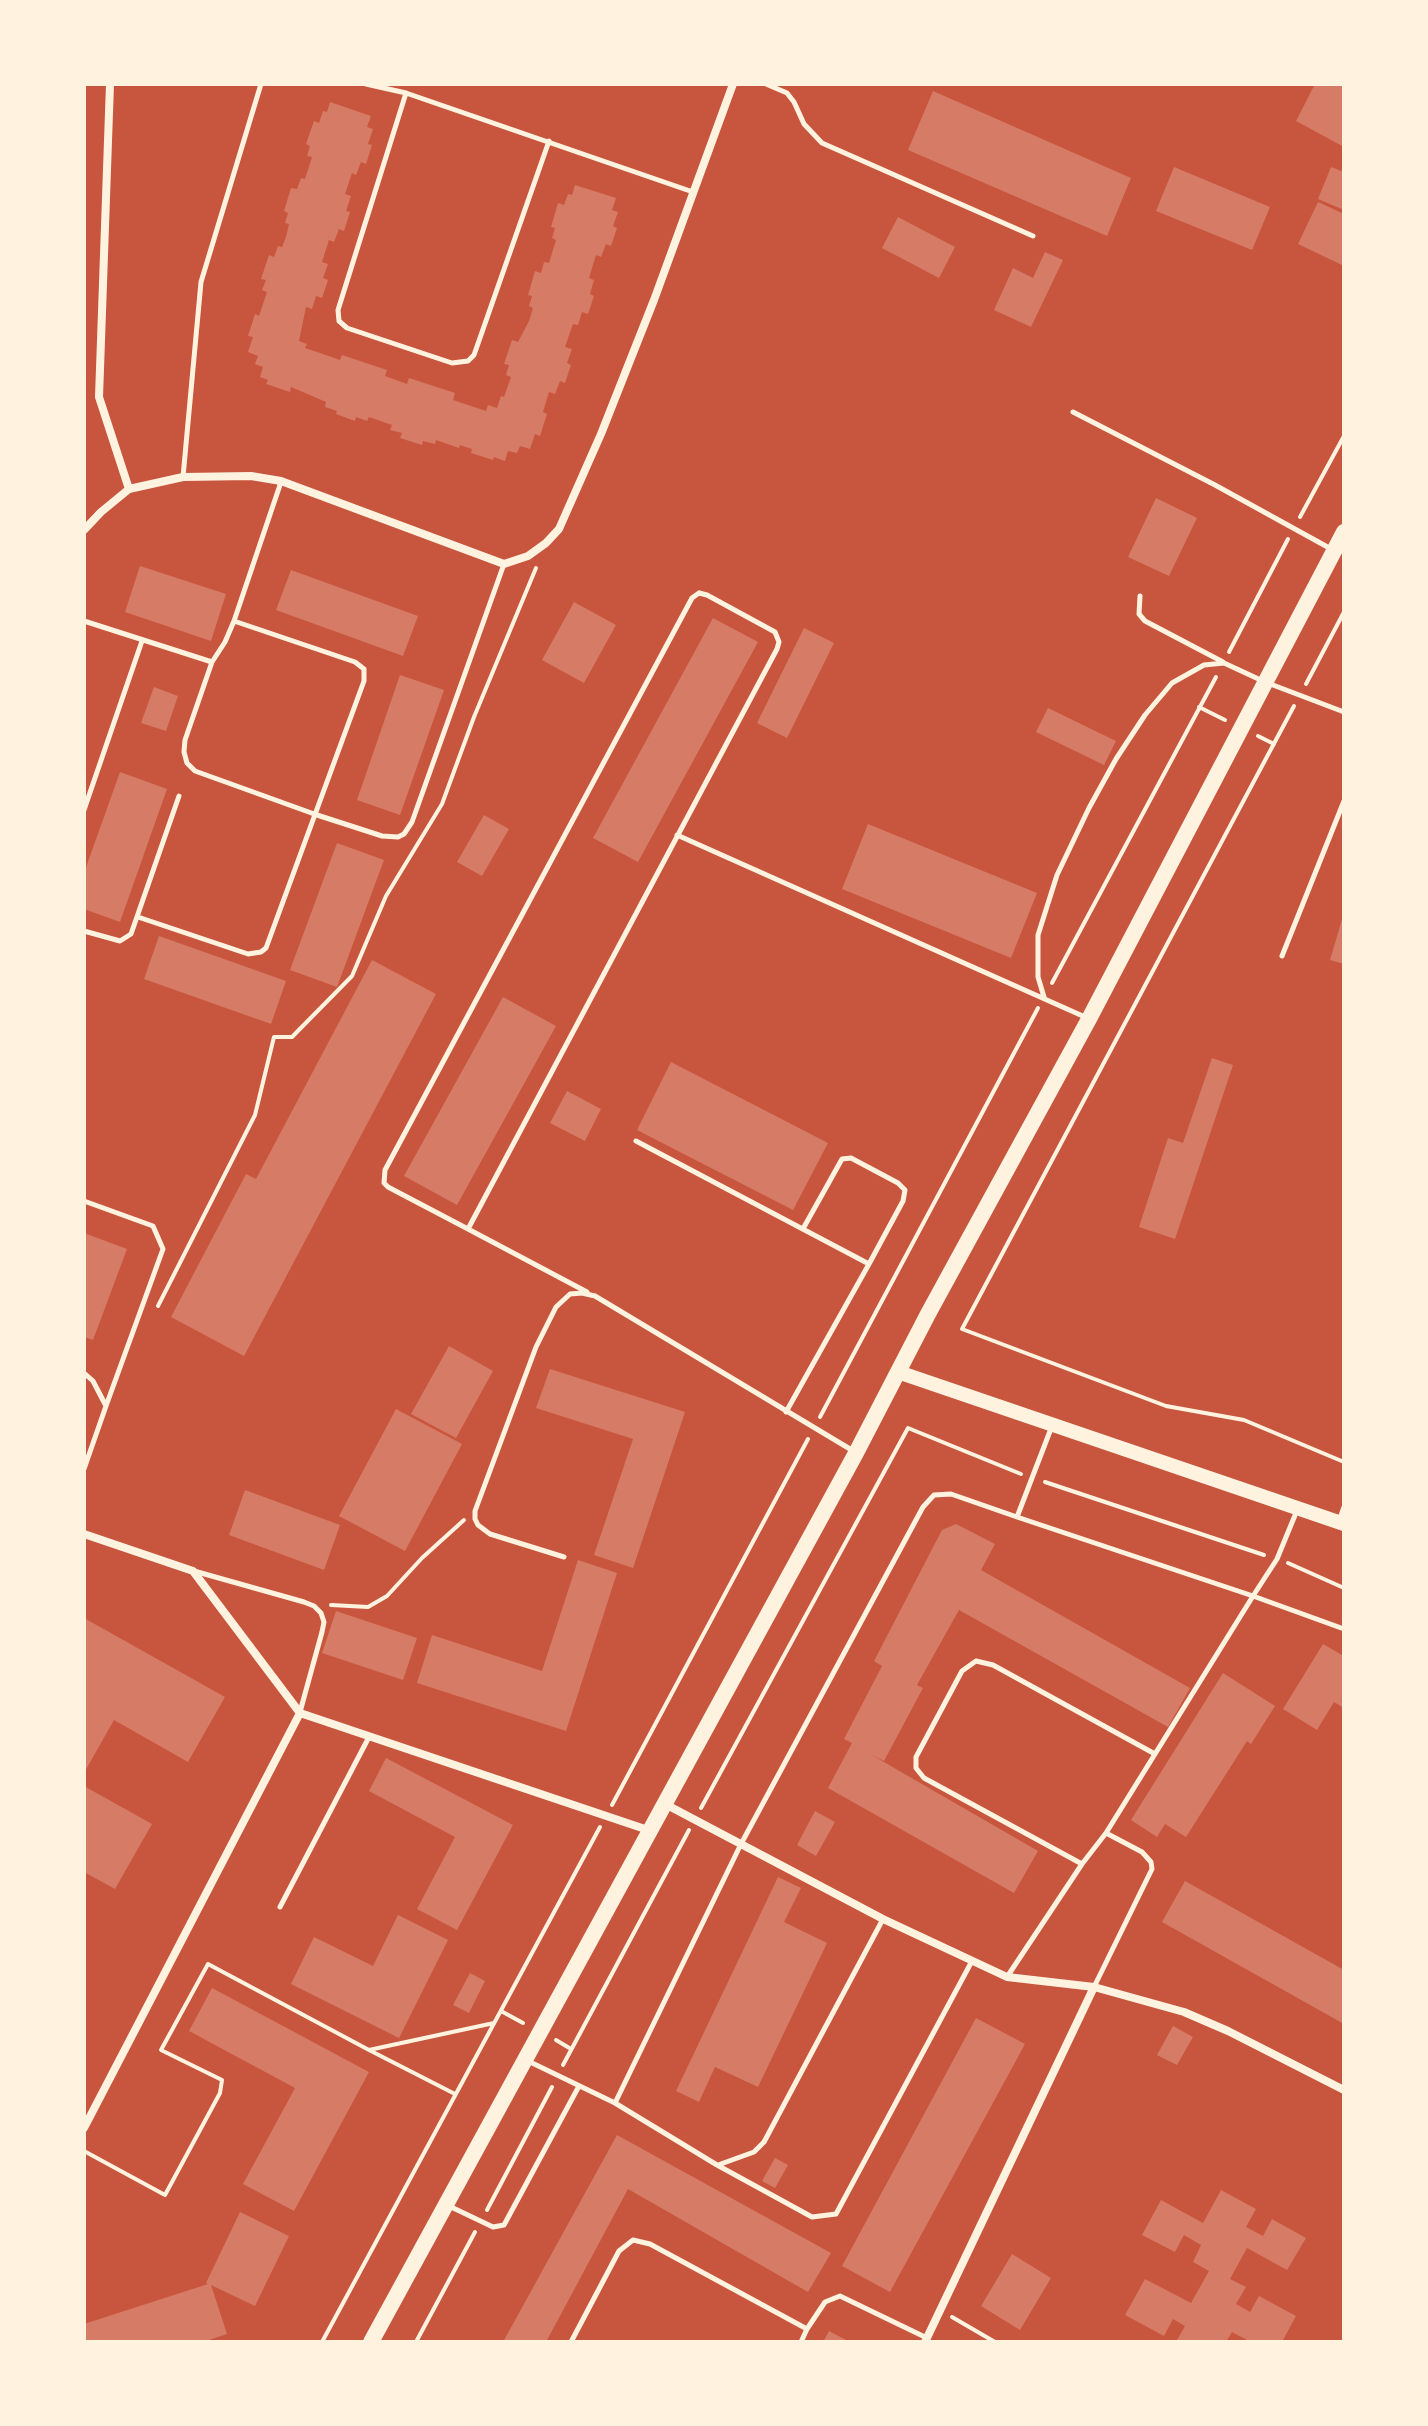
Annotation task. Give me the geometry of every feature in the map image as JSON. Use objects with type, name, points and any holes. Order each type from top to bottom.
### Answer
[{"type":"main road","points":[[371,2342],[856,1453],[1089,1019],[1344,532]]},
{"type":"street","points":[[110,84],[99,397],[129,489]]},
{"type":"street","points":[[84,530],[129,489],[183,477],[222,475],[281,481],[504,564],[528,556],[559,529],[601,434],[733,84]]},
{"type":"street","points":[[898,1372],[1341,1523]]},
{"type":"street","points":[[84,1534],[193,1571],[300,1713],[648,1830]]},
{"type":"street","points":[[84,2128],[300,1713]]},
{"type":"street","points":[[664,1804],[883,1919],[1007,1977],[1094,1987],[1199,2018],[1344,2090]]},
{"type":"street","points":[[926,2340],[1094,1987]]},
{"type":"lane","points":[[183,477],[201,282],[261,84]]},
{"type":"lane","points":[[366,84],[406,93],[693,192]]},
{"type":"lane","points":[[766,84],[787,93],[804,124],[822,143],[1033,236]]},
{"type":"lane","points":[[406,93],[338,310],[339,321],[347,328],[452,363],[460,364],[474,355],[549,141]]},
{"type":"lane","points":[[1073,412],[1334,550]]},
{"type":"lane","points":[[281,481],[234,621],[212,662],[185,740],[187,763],[207,777],[390,838],[404,834],[409,828],[504,564]]},
{"type":"lane","points":[[468,1229],[779,642],[771,629],[703,593],[692,598],[385,1170],[384,1183],[388,1187],[595,1296],[856,1453]]},
{"type":"lane","points":[[1140,596],[1137,606],[1145,621],[1265,682],[1344,712]]},
{"type":"lane","points":[[84,621],[212,662]]},
{"type":"lane","points":[[138,917],[248,954],[261,952],[270,942],[364,681],[364,669],[355,662],[234,621]]},
{"type":"lane","points":[[84,810],[142,641]]},
{"type":"lane","points":[[1044,997],[1038,977],[1038,935],[1057,875],[1089,808],[1130,737],[1172,683],[1204,665],[1224,663]]},
{"type":"lane","points":[[84,931],[120,941],[131,934],[179,796]]},
{"type":"lane","points":[[1282,956],[1344,801]]},
{"type":"lane","points":[[677,835],[1089,1019]]},
{"type":"lane","points":[[636,1141],[869,1264]]},
{"type":"lane","points":[[786,1412],[903,1201],[905,1190],[898,1183],[851,1158],[845,1158],[804,1227]]},
{"type":"lane","points":[[84,1201],[153,1226],[163,1249],[84,1469]]},
{"type":"lane","points":[[564,1557],[490,1534],[478,1525],[475,1511],[536,1347],[552,1314],[570,1294],[595,1296]]},
{"type":"lane","points":[[84,1373],[93,1381],[106,1406]]},
{"type":"lane","points":[[1017,1517],[1052,1425]]},
{"type":"lane","points":[[615,2103],[741,1844],[928,1500],[934,1495],[951,1494],[1344,1629]]},
{"type":"lane","points":[[1341,1523],[1344,1507]]},
{"type":"lane","points":[[1007,1977],[1106,1833],[1277,1559],[1298,1508]]},
{"type":"lane","points":[[193,1571],[314,1606],[321,1613],[324,1622],[300,1713]]},
{"type":"lane","points":[[1082,1864],[924,1778],[916,1768],[916,1757],[962,1671],[976,1661],[993,1665],[1155,1754]]},
{"type":"lane","points":[[280,1907],[369,1737]]},
{"type":"lane","points":[[1094,1987],[1152,1869],[1151,1862],[1142,1852],[1106,1833]]},
{"type":"lane","points":[[717,2165],[754,2152],[764,2142],[883,1919]]},
{"type":"lane","points":[[523,2059],[615,2103],[717,2165],[812,2217],[836,2214],[972,1961]]},
{"type":"lane","points":[[446,2204],[481,2222],[499,2227],[509,2220],[579,2086]]},
{"type":"lane","points":[[571,2342],[619,2251],[633,2240],[650,2244],[807,2329]]},
{"type":"lane","points":[[801,2342],[825,2302],[840,2296],[926,2340]]},
{"type":"path","points":[[322,2342],[1344,436]]},
{"type":"path","points":[[155,1312],[255,1115],[274,1037],[292,1037],[352,976],[386,896],[442,804],[474,717],[546,543]]},
{"type":"path","points":[[1344,612],[962,1329],[1166,1406],[1244,1420],[1344,1462]]},
{"type":"path","points":[[416,2342],[908,1428],[1033,1479],[1277,1559],[1344,1588]]},
{"type":"path","points":[[314,1606],[351,1604],[368,1607],[387,1596],[422,1558],[475,1511]]},
{"type":"path","points":[[84,2151],[165,2195],[220,2093],[222,2080],[161,2050],[208,1964],[456,2094]]},
{"type":"path","points":[[369,2050],[494,2023]]},
{"type":"path","points":[[940,2309],[995,2342]]},
{"type":"building","points":[[1315,84],[1344,86],[1344,147],[1296,121]]},
{"type":"building","points":[[933,91],[1131,178],[1107,236],[908,150]]},
{"type":"building","points":[[330,102],[371,116],[367,127],[373,129],[368,144],[372,145],[366,164],[361,162],[356,175],[352,173],[345,194],[351,196],[346,211],[350,212],[344,231],[339,229],[334,242],[329,240],[322,262],[328,264],[323,278],[328,280],[322,298],[316,296],[312,309],[306,307],[299,341],[307,344],[305,348],[340,360],[342,355],[387,370],[385,376],[407,384],[409,378],[455,393],[453,400],[486,411],[488,405],[497,408],[501,396],[504,397],[511,377],[506,375],[509,365],[504,364],[512,340],[518,342],[529,321],[533,308],[529,306],[532,296],[528,295],[535,271],[541,273],[544,262],[549,263],[556,240],[552,238],[555,228],[551,227],[558,203],[564,205],[575,185],[616,198],[612,210],[618,212],[613,226],[617,228],[611,246],[606,244],[601,257],[596,255],[589,278],[594,280],[590,294],[594,296],[588,314],[582,312],[578,325],[573,324],[565,347],[572,349],[565,383],[560,381],[555,394],[549,392],[543,412],[547,414],[540,436],[535,434],[530,449],[520,446],[517,453],[508,451],[505,461],[494,457],[493,460],[471,453],[472,449],[436,440],[435,444],[423,441],[422,445],[400,438],[402,433],[390,430],[392,425],[369,417],[367,421],[356,417],[355,421],[325,407],[326,402],[291,387],[290,392],[266,384],[268,380],[260,377],[263,367],[255,364],[258,356],[248,352],[253,337],[248,336],[267,292],[262,290],[266,280],[261,279],[269,255],[274,257],[286,237],[289,224],[285,223],[288,213],[284,211],[291,188],[297,189],[301,178],[305,179],[312,157],[307,156],[310,146],[306,144],[314,121],[319,123]]},
{"type":"building","points":[[1174,167],[1270,207],[1252,250],[1156,211]]},
{"type":"building","points":[[1331,167],[1344,172],[1344,210],[1318,199]]},
{"type":"building","points":[[1318,202],[1344,214],[1344,266],[1298,244]]},
{"type":"building","points":[[898,217],[955,247],[939,278],[882,248]]},
{"type":"building","points":[[1045,252],[1063,260],[1031,327],[994,310],[1013,268],[1033,278]]},
{"type":"building","points":[[1156,498],[1197,518],[1169,576],[1128,557]]},
{"type":"building","points":[[140,566],[226,594],[211,641],[125,612]]},
{"type":"building","points":[[291,570],[418,616],[403,656],[276,610]]},
{"type":"building","points":[[574,602],[616,625],[584,683],[542,660]]},
{"type":"building","points":[[713,618],[758,642],[638,862],[593,838]]},
{"type":"building","points":[[804,628],[834,643],[787,738],[757,723]]},
{"type":"building","points":[[400,675],[444,690],[400,815],[357,800]]},
{"type":"building","points":[[154,687],[178,696],[166,731],[141,723]]},
{"type":"building","points":[[1048,708],[1116,741],[1104,765],[1036,732]]},
{"type":"building","points":[[120,772],[167,789],[120,922],[84,909],[84,873]]},
{"type":"building","points":[[484,815],[509,829],[482,876],[457,862]]},
{"type":"building","points":[[868,824],[1037,893],[1011,958],[842,889]]},
{"type":"building","points":[[337,843],[384,860],[337,987],[290,970]]},
{"type":"building","points":[[1344,916],[1344,964],[1330,960]]},
{"type":"building","points":[[159,936],[286,981],[271,1024],[144,979]]},
{"type":"building","points":[[372,960],[436,994],[244,1356],[171,1317],[246,1174],[256,1179]]},
{"type":"building","points":[[503,997],[556,1026],[457,1205],[404,1176]]},
{"type":"building","points":[[1212,1058],[1233,1065],[1175,1239],[1139,1227],[1168,1138],[1183,1143]]},
{"type":"building","points":[[671,1062],[828,1143],[793,1210],[637,1130]]},
{"type":"building","points":[[567,1091],[601,1109],[585,1141],[550,1123]]},
{"type":"building","points":[[84,1233],[127,1249],[93,1340],[84,1337]]},
{"type":"building","points":[[449,1346],[493,1371],[456,1438],[411,1414]]},
{"type":"building","points":[[550,1369],[685,1412],[633,1568],[594,1555],[633,1439],[536,1408]]},
{"type":"building","points":[[396,1409],[462,1444],[405,1551],[339,1516]]},
{"type":"building","points":[[245,1490],[340,1525],[324,1570],[229,1535]]},
{"type":"building","points":[[956,1524],[995,1544],[981,1570],[1190,1688],[1168,1727],[959,1610],[917,1685],[923,1688],[884,1761],[870,1754],[1038,1851],[1014,1893],[828,1788],[852,1743],[844,1739],[882,1666],[874,1661],[942,1530]]},
{"type":"building","points":[[578,1560],[617,1573],[566,1731],[417,1683],[432,1635],[542,1671]]},
{"type":"building","points":[[336,1611],[417,1638],[403,1680],[322,1653]]},
{"type":"building","points":[[84,1618],[225,1697],[188,1762],[114,1720],[84,1773]]},
{"type":"building","points":[[1323,1644],[1344,1656],[1344,1708],[1334,1702],[1317,1730],[1283,1709]]},
{"type":"building","points":[[1223,1673],[1275,1706],[1251,1744],[1247,1741],[1186,1837],[1165,1824],[1157,1837],[1131,1820]]},
{"type":"building","points":[[386,1758],[513,1825],[457,1930],[417,1909],[455,1837],[369,1791]]},
{"type":"building","points":[[84,1786],[152,1824],[115,1889],[84,1872]]},
{"type":"building","points":[[815,1811],[835,1822],[816,1856],[797,1845]]},
{"type":"building","points":[[778,1877],[801,1888],[784,1922],[827,1943],[758,2087],[715,2067],[699,2102],[676,2091]]},
{"type":"building","points":[[1185,1881],[1344,1970],[1344,2024],[1162,1922]]},
{"type":"building","points":[[398,1915],[448,1940],[399,2038],[291,1984],[314,1937],[373,1966]]},
{"type":"building","points":[[470,1973],[485,1981],[469,2013],[453,2005]]},
{"type":"building","points":[[212,1988],[369,2072],[294,2211],[243,2184],[295,2088],[189,2031]]},
{"type":"building","points":[[976,2018],[1025,2044],[890,2292],[842,2266]]},
{"type":"building","points":[[1173,2026],[1193,2037],[1177,2065],[1157,2055]]},
{"type":"building","points":[[617,2135],[831,2253],[808,2292],[628,2189],[546,2342],[503,2342]]},
{"type":"building","points":[[775,2158],[788,2165],[775,2188],[762,2181]]},
{"type":"building","points":[[1221,2190],[1256,2209],[1246,2227],[1263,2236],[1272,2219],[1306,2238],[1287,2270],[1247,2248],[1230,2279],[1246,2287],[1236,2304],[1250,2312],[1259,2296],[1296,2316],[1282,2342],[1251,2342],[1232,2332],[1226,2342],[1176,2342],[1185,2326],[1173,2319],[1164,2336],[1125,2315],[1145,2279],[1191,2303],[1209,2271],[1193,2262],[1201,2245],[1184,2235],[1175,2252],[1142,2235],[1161,2200],[1203,2223]]},
{"type":"building","points":[[240,2212],[289,2236],[255,2306],[211,2285],[227,2334],[203,2342],[84,2342],[84,2324],[208,2284]]},
{"type":"building","points":[[1012,2254],[1051,2278],[1020,2330],[981,2306]]},
{"type":"building","points":[[829,2331],[850,2342],[823,2342]]}]
